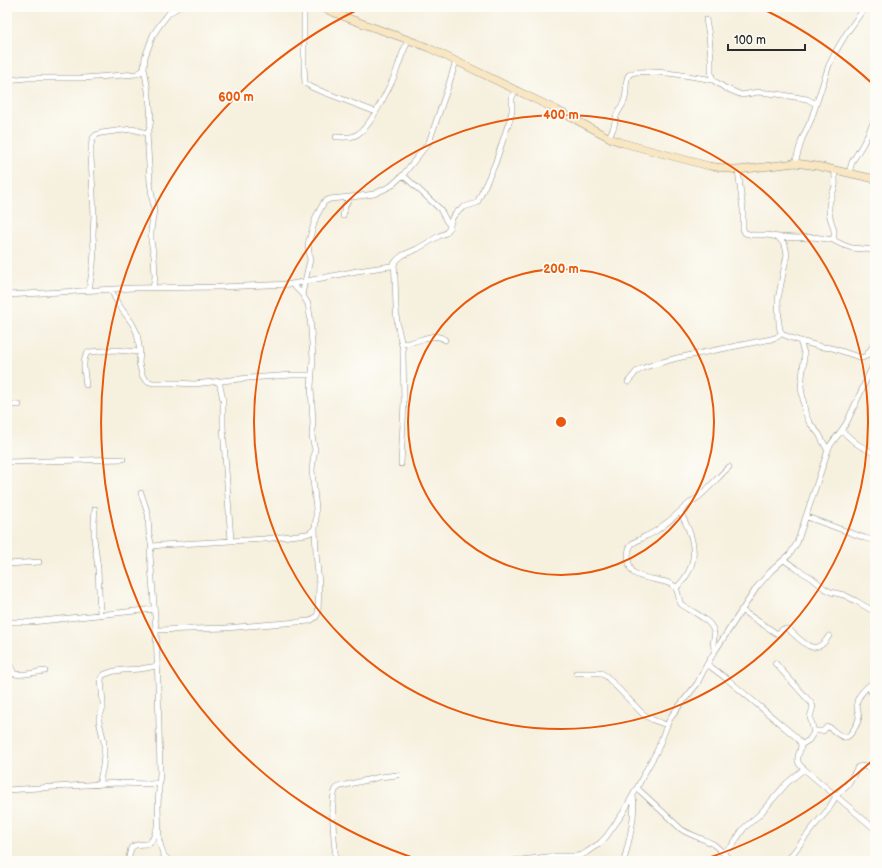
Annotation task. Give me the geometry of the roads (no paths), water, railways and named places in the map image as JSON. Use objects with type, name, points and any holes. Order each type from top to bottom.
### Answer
[{"type":"main road","points":[[321,7],[409,40],[456,61],[555,109],[608,137],[624,143],[709,166],[738,170],[795,163],[817,166],[875,179]]},
{"type":"street","points":[[153,288],[155,277],[151,230],[154,210],[150,182],[147,133],[149,131],[151,119],[144,68],[145,57],[153,35],[164,18],[179,7]]},
{"type":"street","points":[[304,7],[305,83],[313,88],[376,112]]},
{"type":"street","points":[[795,163],[802,139],[829,65],[846,34],[865,7]]},
{"type":"street","points":[[706,20],[709,35],[711,73],[713,80]]},
{"type":"street","points":[[336,137],[352,137],[357,135],[370,121],[391,85],[405,46],[409,40]]},
{"type":"street","points":[[302,294],[310,260],[308,244],[319,210],[324,202],[327,200],[369,195],[378,192],[391,186],[404,175],[429,142],[456,61]]},
{"type":"street","points":[[7,80],[26,78],[83,78],[134,75],[140,73],[144,68]]},
{"type":"street","points":[[608,137],[625,99],[628,76],[630,74],[646,71],[713,80],[725,88],[742,95],[758,92],[777,94],[807,99],[816,104]]},
{"type":"street","points":[[134,75],[146,81]]},
{"type":"street","points":[[7,294],[133,288],[222,288],[292,284],[387,267],[394,264],[403,255],[446,233],[449,229],[452,218],[457,212],[464,207],[477,202],[480,198],[483,188],[495,164],[510,119],[514,90]]},
{"type":"street","points":[[849,173],[852,162],[863,144],[875,119]]},
{"type":"street","points":[[89,290],[94,265],[94,215],[91,156],[92,140],[96,135],[105,132],[132,129],[147,133]]},
{"type":"street","points":[[738,170],[743,210],[743,229],[745,233],[778,237],[821,238],[833,240],[852,248],[875,250]]},
{"type":"street","points":[[833,240],[835,232],[829,215],[829,207],[835,184],[835,170]]},
{"type":"street","points":[[404,175],[440,209],[447,222],[450,224]]},
{"type":"street","points":[[343,216],[345,206],[350,197]]},
{"type":"street","points":[[778,237],[785,245],[787,254],[778,299],[779,324],[782,333],[800,341],[832,348],[862,358],[866,356],[875,343]]},
{"type":"street","points":[[394,264],[396,281],[396,319],[402,344],[404,402],[401,464]]},
{"type":"street","points":[[156,630],[200,629],[310,622],[318,613],[319,584],[316,554],[316,508],[312,470],[315,447],[312,435],[313,423],[311,393],[313,358],[310,316],[308,304],[302,294],[292,284]]},
{"type":"street","points":[[111,290],[118,304],[137,333],[140,352],[139,362],[143,377],[147,381],[153,383],[176,382],[194,384],[269,376],[312,375]]},
{"type":"street","points":[[628,382],[636,372],[652,364],[771,339],[782,333]]},
{"type":"street","points":[[402,344],[432,337],[442,337],[445,340]]},
{"type":"street","points":[[800,341],[804,353],[801,387],[805,412],[828,451]]},
{"type":"street","points":[[86,385],[85,358],[88,352],[116,350],[140,352]]},
{"type":"street","points":[[512,861],[556,856],[577,856],[587,852],[606,838],[623,813],[637,788],[672,715],[697,684],[714,652],[757,587],[794,550],[807,517],[829,447],[842,431],[874,365]]},
{"type":"street","points":[[219,381],[223,400],[223,428],[231,540]]},
{"type":"street","points":[[7,404],[19,404]]},
{"type":"street","points":[[842,431],[857,444],[875,454]]},
{"type":"street","points":[[7,462],[123,458]]},
{"type":"street","points":[[714,652],[712,645],[714,634],[712,626],[698,614],[681,604],[676,588],[673,585],[634,573],[628,559],[628,552],[632,543],[660,528],[703,494],[729,467]]},
{"type":"street","points":[[141,493],[148,514],[149,534],[152,547],[150,554],[156,630],[158,684],[160,783],[158,805],[159,840],[162,852],[170,861]]},
{"type":"street","points":[[95,510],[94,538],[98,569],[100,615]]},
{"type":"street","points":[[676,588],[686,578],[693,562],[694,555],[687,524],[680,512]]},
{"type":"street","points":[[807,517],[875,541]]},
{"type":"street","points":[[152,547],[162,545],[285,537],[307,534],[315,528]]},
{"type":"street","points":[[784,560],[812,578],[825,589],[844,595],[875,612]]},
{"type":"street","points":[[7,564],[39,562]]},
{"type":"street","points":[[7,622],[32,622],[154,609]]},
{"type":"street","points":[[741,610],[778,634],[783,629],[788,629],[803,644],[808,646],[818,646],[822,644],[829,636]]},
{"type":"street","points":[[7,639],[10,664],[14,674],[18,675],[45,671]]},
{"type":"street","points":[[775,663],[790,681],[812,702],[813,707],[810,717],[814,731],[809,740],[801,745]]},
{"type":"street","points":[[707,664],[796,737],[801,745],[798,760],[804,769],[875,829]]},
{"type":"street","points":[[99,785],[104,753],[104,742],[99,718],[103,708],[102,676],[107,673],[157,666]]},
{"type":"street","points":[[576,673],[601,673],[606,676],[643,714],[653,720],[667,725]]},
{"type":"street","points":[[814,731],[823,731],[828,727],[840,736],[849,736],[859,719],[856,703],[875,680]]},
{"type":"street","points":[[869,686],[871,692],[875,695]]},
{"type":"street","points":[[787,861],[828,810],[836,796],[848,784],[858,767],[865,766],[875,771]]},
{"type":"street","points":[[722,852],[733,844],[744,828],[760,814],[786,783],[804,769]]},
{"type":"street","points":[[336,861],[333,834],[333,814],[336,790],[341,786],[372,778],[397,775]]},
{"type":"street","points":[[7,790],[160,783]]},
{"type":"street","points":[[637,788],[682,829],[689,834],[709,842],[732,861]]},
{"type":"street","points":[[624,861],[634,814],[633,795]]},
{"type":"street","points":[[128,861],[131,848],[134,845],[146,844],[150,842],[154,837],[156,828],[159,825]]},
{"type":"street","points":[[577,856],[582,861]]}]
